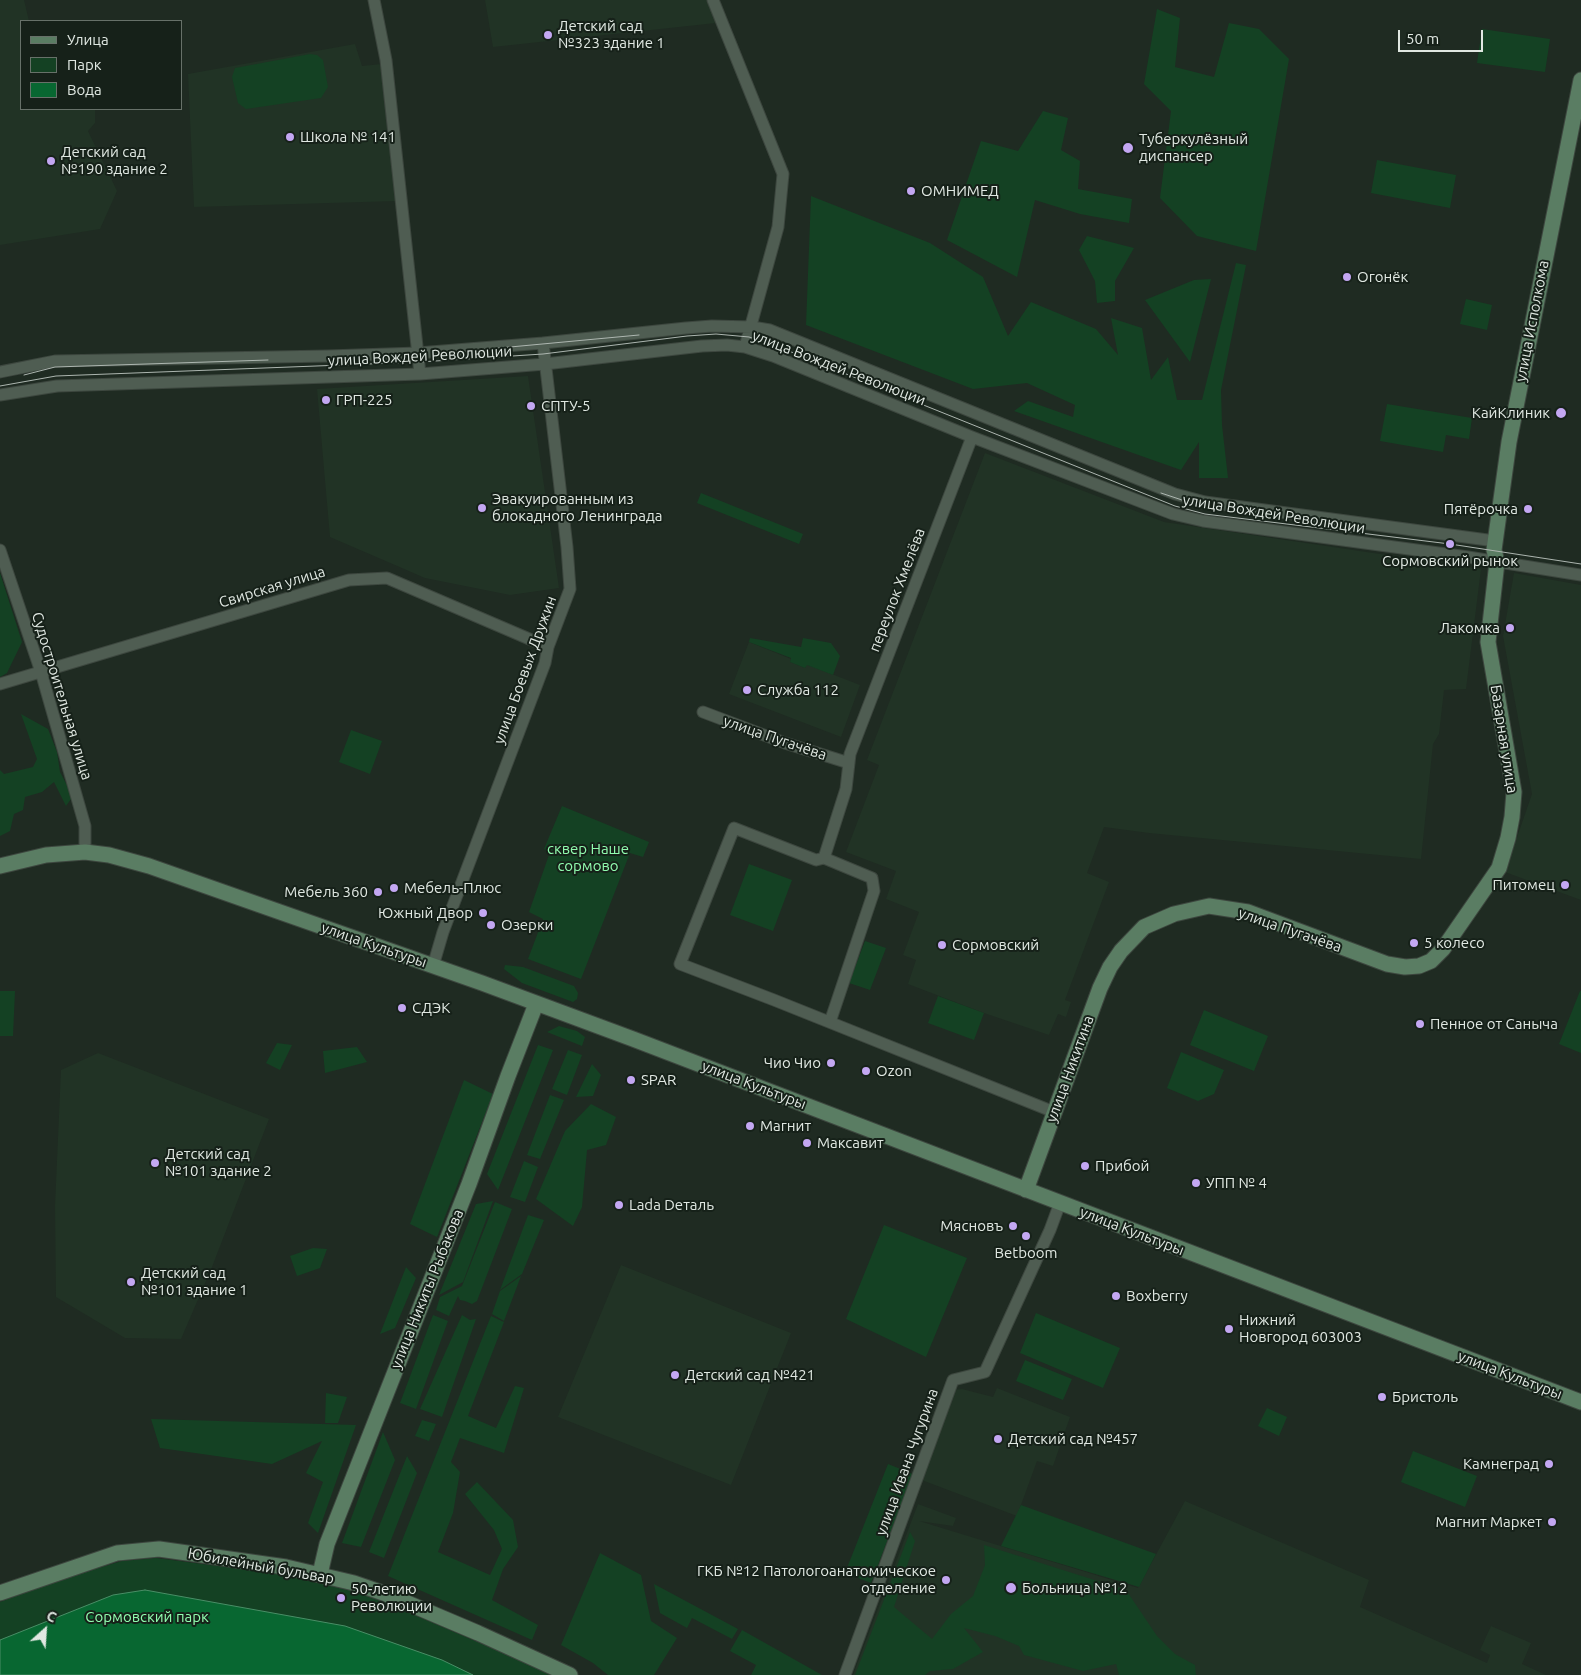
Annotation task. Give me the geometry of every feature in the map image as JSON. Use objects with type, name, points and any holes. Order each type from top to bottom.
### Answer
[{"type":"street","points":[[374,0],[386,60],[420,374]]},
{"type":"street","points":[[713,0],[783,174],[778,227],[745,347]]},
{"type":"street","name":"улица Исполкома","points":[[1497,562],[1494,550],[1509,442],[1581,80]]},
{"type":"street","name":"улица Вождей Революции","points":[[0,372],[55,361],[318,357],[418,353],[543,343],[703,326],[752,327],[770,330],[1175,494],[1205,502],[1495,542]]},
{"type":"street","name":"улица Боевых Дружин","points":[[433,966],[443,932],[570,589],[543,343]]},
{"type":"street","name":"улица Вождей Революции","points":[[0,395],[57,386],[420,374],[545,364],[702,346],[727,345],[745,347],[773,356],[972,437],[1173,514],[1203,522],[1581,575]]},
{"type":"street","name":"переулок Хмелёва","points":[[824,858],[846,789],[849,759],[972,437]]},
{"type":"street","name":"Судостроительная улица","points":[[0,550],[41,672],[85,826],[85,852]]},
{"type":"street","name":"Базарная улица","points":[[1456,932],[1499,868],[1512,817],[1514,792],[1488,642],[1497,562]]},
{"type":"street","name":"Свирская улица","points":[[0,684],[349,580],[358,579],[386,578],[548,647]]},
{"type":"street","name":"улица Пугачёва","points":[[702,712],[785,743],[849,759]]},
{"type":"street","points":[[830,1022],[874,891],[872,878],[824,858],[816,860],[734,828],[680,964],[1054,1112]]},
{"type":"street","name":"улица Культуры","points":[[0,866],[46,855],[85,852],[109,855],[150,866],[660,1049],[1581,1402]]},
{"type":"street","name":"улица Пугачёва","points":[[1121,951],[1144,927],[1174,914],[1209,906],[1248,912],[1386,964],[1405,967],[1420,966],[1431,961],[1456,932]]},
{"type":"street","name":"улица Никитина","points":[[1026,1190],[1100,988],[1121,951]]},
{"type":"street","name":"улица Никиты Рыбакова","points":[[320,1574],[327,1544],[469,1184],[536,1004]]},
{"type":"street","name":"улица Ивана Чугурина","points":[[845,1675],[952,1380],[985,1372],[1050,1230],[1060,1203]]},
{"type":"street","name":"Юбилейный бульвар","points":[[0,1593],[117,1553],[158,1549],[286,1567],[354,1583],[386,1594],[570,1675]]},
{"type":"shaded area","name":"Детский сад №190 здание 2","points":[[0,0],[24,0],[29,20],[20,20],[20,110],[95,110],[95,123],[88,131],[117,191],[100,229],[0,245]]},
{"type":"shaded area","name":"Детский сад №323 здание 1","points":[[485,0],[707,0],[716,23],[493,47]]},
{"type":"shaded area","name":"Школа № 141","points":[[355,44],[362,66],[382,64],[397,201],[194,207],[188,74]]},
{"type":"shaded area","points":[[528,376],[559,588],[510,595],[425,578],[330,537],[317,389]]},
{"type":"shaded area","points":[[985,453],[1164,522],[1481,569],[1466,689],[1444,690],[1439,734],[1433,744],[1421,859],[1104,827],[1087,873],[1109,882],[1065,1000],[1071,1002],[1066,1017],[1058,1014],[1049,1035],[908,984],[916,960],[903,955],[919,912],[886,899],[896,871],[846,852],[879,765],[867,760]]},
{"type":"shaded area","name":"Сормовский рынок","points":[[1514,573],[1581,585],[1581,900],[1505,872],[1532,794],[1503,636]]},
{"type":"shaded area","points":[[749,642],[791,659],[790,662],[805,668],[806,664],[860,685],[841,737],[729,694]]},
{"type":"shaded area","name":"Детский сад №101 здание 2","points":[[98,1053],[269,1119],[212,1267],[181,1339],[125,1338],[56,1297],[55,1206],[61,1070]]},
{"type":"shaded area","name":"Детский сад №421","points":[[621,1265],[791,1333],[731,1485],[558,1417]]},
{"type":"shaded area","name":"Детский сад №457","points":[[997,1388],[1070,1417],[1053,1466],[1037,1461],[1017,1516],[919,1479],[953,1390],[962,1389],[993,1397]]},
{"type":"shaded area","name":"Больница №12","points":[[1185,1501],[1369,1580],[1360,1607],[1487,1663],[1490,1655],[1480,1650],[1491,1626],[1531,1643],[1522,1664],[1546,1675],[853,1675],[918,1504],[956,1518],[953,1526],[919,1521],[1138,1588]]},
{"type":"green space","points":[[1157,9],[1180,18],[1175,67],[1214,77],[1229,23],[1259,29],[1289,59],[1256,251],[1197,236],[1160,198],[1171,111],[1144,84]]},
{"type":"green space","points":[[1482,29],[1550,39],[1545,72],[1477,63]]},
{"type":"green space","points":[[310,54],[317,55],[323,60],[328,87],[321,98],[246,109],[238,103],[232,77],[235,68]]},
{"type":"green space","points":[[1043,111],[1068,118],[1061,150],[1080,161],[1078,189],[1132,199],[1129,223],[1080,214],[1035,200],[1017,277],[947,240],[981,141],[1018,151]]},
{"type":"green space","points":[[1377,160],[1456,175],[1450,208],[1371,193]]},
{"type":"green space","points":[[811,196],[930,243],[983,277],[1008,336],[1031,302],[1096,329],[1118,355],[1111,318],[1142,328],[1151,380],[1168,357],[1177,400],[1202,400],[1236,263],[1246,265],[1221,390],[1222,425],[1228,478],[1199,478],[1199,442],[1181,470],[1014,411],[1028,401],[1073,417],[1075,405],[1027,383],[973,389],[806,325]]},
{"type":"green space","points":[[1087,236],[1134,248],[1115,281],[1115,301],[1097,303],[1095,281],[1079,250]]},
{"type":"green space","points":[[1211,279],[1190,362],[1145,300],[1194,280]]},
{"type":"green space","points":[[1466,299],[1492,305],[1487,330],[1460,324]]},
{"type":"green space","points":[[1387,404],[1472,418],[1469,439],[1446,435],[1443,452],[1380,441]]},
{"type":"green space","points":[[701,493],[803,534],[799,544],[697,503]]},
{"type":"green space","points":[[0,573],[22,642],[7,673],[0,677]]},
{"type":"green space","points":[[750,638],[801,647],[803,638],[831,643],[840,656],[833,675],[807,665],[805,668],[790,662],[791,658],[749,642]]},
{"type":"green space","points":[[21,714],[48,729],[57,752],[60,772],[70,791],[71,799],[66,806],[54,782],[42,792],[25,797],[23,810],[14,814],[10,831],[0,836],[0,770],[4,774],[33,767],[37,759]]},
{"type":"green space","points":[[351,730],[382,741],[370,774],[339,762]]},
{"type":"green space","name":"сквер Наше сормово","points":[[562,806],[649,842],[643,857],[630,853],[581,979],[528,959],[543,919],[529,912],[550,852],[544,849]]},
{"type":"green space","points":[[749,864],[792,880],[773,931],[730,915]]},
{"type":"green space","points":[[865,941],[886,948],[870,990],[849,983]]},
{"type":"green space","points":[[505,965],[523,967],[574,986],[578,993],[577,999],[573,1002],[522,983],[504,969]]},
{"type":"green space","points":[[0,991],[15,991],[13,1036],[0,1036]]},
{"type":"green space","points":[[1581,991],[1581,1053],[1559,1044]]},
{"type":"green space","points":[[938,996],[984,1013],[974,1040],[928,1023]]},
{"type":"green space","points":[[1204,1010],[1268,1036],[1254,1071],[1190,1045]]},
{"type":"green space","points":[[559,1026],[577,1031],[585,1037],[582,1046],[547,1032]]},
{"type":"green space","points":[[277,1043],[292,1045],[280,1070],[266,1063]]},
{"type":"green space","points":[[538,1045],[553,1050],[498,1190],[487,1174]]},
{"type":"green space","points":[[357,1047],[367,1062],[325,1073],[323,1051]]},
{"type":"green space","points":[[568,1050],[582,1055],[567,1095],[552,1089]]},
{"type":"green space","points":[[1181,1052],[1224,1070],[1214,1094],[1198,1101],[1167,1088]]},
{"type":"green space","points":[[592,1064],[601,1075],[593,1096],[576,1097]]},
{"type":"green space","points":[[464,1080],[493,1094],[437,1237],[410,1224]]},
{"type":"green space","points":[[550,1095],[564,1100],[540,1159],[527,1155]]},
{"type":"green space","points":[[591,1104],[616,1117],[606,1145],[587,1150],[582,1207],[573,1226],[536,1199],[565,1131]]},
{"type":"green space","points":[[524,1161],[538,1167],[525,1202],[510,1197]]},
{"type":"green space","points":[[493,1201],[463,1282],[439,1295],[476,1204]]},
{"type":"green space","points":[[495,1202],[512,1209],[477,1301],[472,1304],[460,1300],[458,1296],[449,1316],[436,1310],[440,1297],[462,1286]]},
{"type":"green space","points":[[528,1215],[544,1220],[522,1274],[500,1290]]},
{"type":"green space","points":[[884,1225],[967,1258],[926,1357],[846,1319]]},
{"type":"green space","points":[[313,1248],[327,1249],[320,1268],[297,1276],[290,1256]]},
{"type":"green space","points":[[406,1267],[416,1278],[395,1328],[380,1334]]},
{"type":"green space","points":[[521,1276],[504,1321],[492,1314],[500,1291]]},
{"type":"green space","points":[[1036,1313],[1120,1348],[1103,1388],[1020,1353]]},
{"type":"green space","points":[[433,1315],[448,1321],[416,1409],[400,1403]]},
{"type":"green space","points":[[462,1315],[470,1320],[476,1319],[442,1417],[420,1409]]},
{"type":"green space","points":[[491,1316],[504,1322],[468,1416],[496,1428],[515,1386],[524,1388],[504,1453],[460,1438],[451,1462],[460,1472],[453,1513],[438,1552],[490,1575],[502,1549],[494,1530],[465,1494],[477,1482],[513,1520],[518,1547],[503,1569],[492,1600],[538,1625],[532,1640],[388,1576]]},
{"type":"green space","points":[[1025,1360],[1072,1379],[1063,1400],[1016,1381]]},
{"type":"green space","points":[[326,1393],[347,1397],[338,1423],[325,1423]]},
{"type":"green space","points":[[1267,1408],[1287,1417],[1279,1436],[1258,1426]]},
{"type":"green space","points":[[151,1419],[356,1425],[318,1533],[308,1523],[323,1482],[306,1473],[322,1441],[272,1464],[160,1448]]},
{"type":"green space","points":[[422,1420],[436,1424],[429,1441],[415,1436]]},
{"type":"green space","points":[[383,1432],[395,1460],[361,1547],[342,1543]]},
{"type":"green space","points":[[1413,1451],[1477,1476],[1465,1507],[1401,1482]]},
{"type":"green space","points":[[407,1456],[417,1473],[384,1558],[369,1552]]},
{"type":"green space","points":[[888,1464],[913,1474],[871,1583],[845,1573]]},
{"type":"green space","points":[[1021,1505],[1156,1554],[1139,1587],[1001,1546]]},
{"type":"green space","points":[[910,1532],[915,1541],[894,1607],[932,1639],[951,1614],[973,1596],[985,1565],[984,1545],[1126,1590],[1157,1636],[1175,1654],[1195,1665],[1196,1675],[1119,1675],[1116,1664],[1083,1671],[1024,1655],[1019,1646],[995,1636],[964,1628],[983,1652],[953,1669],[930,1671],[925,1675],[855,1675]]},
{"type":"green space","points":[[600,1553],[641,1575],[651,1621],[677,1638],[654,1675],[608,1675],[593,1663],[561,1645]]},
{"type":"green space","name":"Сормовский парк","points":[[156,1558],[294,1576],[356,1590],[539,1668],[551,1675],[0,1675],[0,1602],[61,1579],[122,1561]]},
{"type":"green space","points":[[654,1584],[738,1629],[732,1639],[692,1618],[687,1628],[660,1613]]},
{"type":"green space","points":[[742,1630],[822,1675],[751,1675],[756,1665],[730,1651]]},
{"type":"water","points":[[145,1590],[345,1626],[442,1660],[473,1675],[0,1675],[0,1640],[113,1595]]},
{"type":"tram line","points":[[0,386],[56,376],[420,362],[543,354],[687,336],[716,334],[749,337],[769,343],[1175,506],[1205,514],[1450,544],[1581,564]]},
{"type":"tram line","points":[[435,354],[639,335]]},
{"type":"tram line","points":[[24,375],[55,367],[268,360]]},
{"type":"tram line","points":[[1161,493],[1197,505]]},
{"type":"place","name":"Детский сад №323 здание 1","points":[[548,35]]},
{"type":"place","name":"Школа № 141","points":[[290,137]]},
{"type":"place","name":"Туберкулёзный диспансер","points":[[1128,148]]},
{"type":"place","name":"Детский сад №190 здание 2","points":[[51,161]]},
{"type":"place","name":"ОМНИМЕД","points":[[911,191]]},
{"type":"place","name":"Огонёк","points":[[1347,277]]},
{"type":"place","name":"ГРП-225","points":[[326,400]]},
{"type":"place","name":"СПТУ-5","points":[[531,406]]},
{"type":"place","name":"КайКлиник","points":[[1561,413]]},
{"type":"place","name":"Эвакуированным из блокадного Ленинграда","points":[[482,508]]},
{"type":"place","name":"Пятёрочка","points":[[1528,509]]},
{"type":"place","name":"Сормовский рынок","points":[[1450,544]]},
{"type":"place","name":"Лакомка","points":[[1510,628]]},
{"type":"place","name":"Служба 112","points":[[747,690]]},
{"type":"place","name":"Питомец","points":[[1565,885]]},
{"type":"place","name":"Мебель-Плюс","points":[[394,888]]},
{"type":"place","name":"Мебель 360","points":[[378,892]]},
{"type":"place","name":"Южный Двор","points":[[483,913]]},
{"type":"place","name":"Озерки","points":[[491,925]]},
{"type":"place","name":"5 колесо","points":[[1414,943]]},
{"type":"place","name":"Сормовский","points":[[942,945]]},
{"type":"place","name":"СДЭК","points":[[402,1008]]},
{"type":"place","name":"Пенное от Саныча","points":[[1420,1024]]},
{"type":"place","name":"Чио Чио","points":[[831,1063]]},
{"type":"place","name":"Ozon","points":[[866,1071]]},
{"type":"place","name":"SPAR","points":[[631,1080]]},
{"type":"place","name":"Магнит","points":[[750,1126]]},
{"type":"place","name":"Максавит","points":[[807,1143]]},
{"type":"place","name":"Детский сад №101 здание 2","points":[[155,1163]]},
{"type":"place","name":"Прибой","points":[[1085,1166]]},
{"type":"place","name":"УПП № 4","points":[[1196,1183]]},
{"type":"place","name":"Lada Dеталь","points":[[619,1205]]},
{"type":"place","name":"Мясновъ","points":[[1013,1226]]},
{"type":"place","name":"Betboom","points":[[1026,1236]]},
{"type":"place","name":"Детский сад №101 здание 1","points":[[131,1282]]},
{"type":"place","name":"Boxberry","points":[[1116,1296]]},
{"type":"place","name":"Нижний Новгород 603003","points":[[1229,1329]]},
{"type":"place","name":"Детский сад №421","points":[[675,1375]]},
{"type":"place","name":"Бристоль","points":[[1382,1397]]},
{"type":"place","name":"Детский сад №457","points":[[998,1439]]},
{"type":"place","name":"Камнеград","points":[[1549,1464]]},
{"type":"place","name":"Магнит Маркет","points":[[1552,1522]]},
{"type":"place","name":"ГКБ №12 Патологоанатомическое отделение","points":[[946,1580]]},
{"type":"place","name":"Больница №12","points":[[1011,1588]]},
{"type":"place","name":"50-летию Революции","points":[[341,1598]]}]
